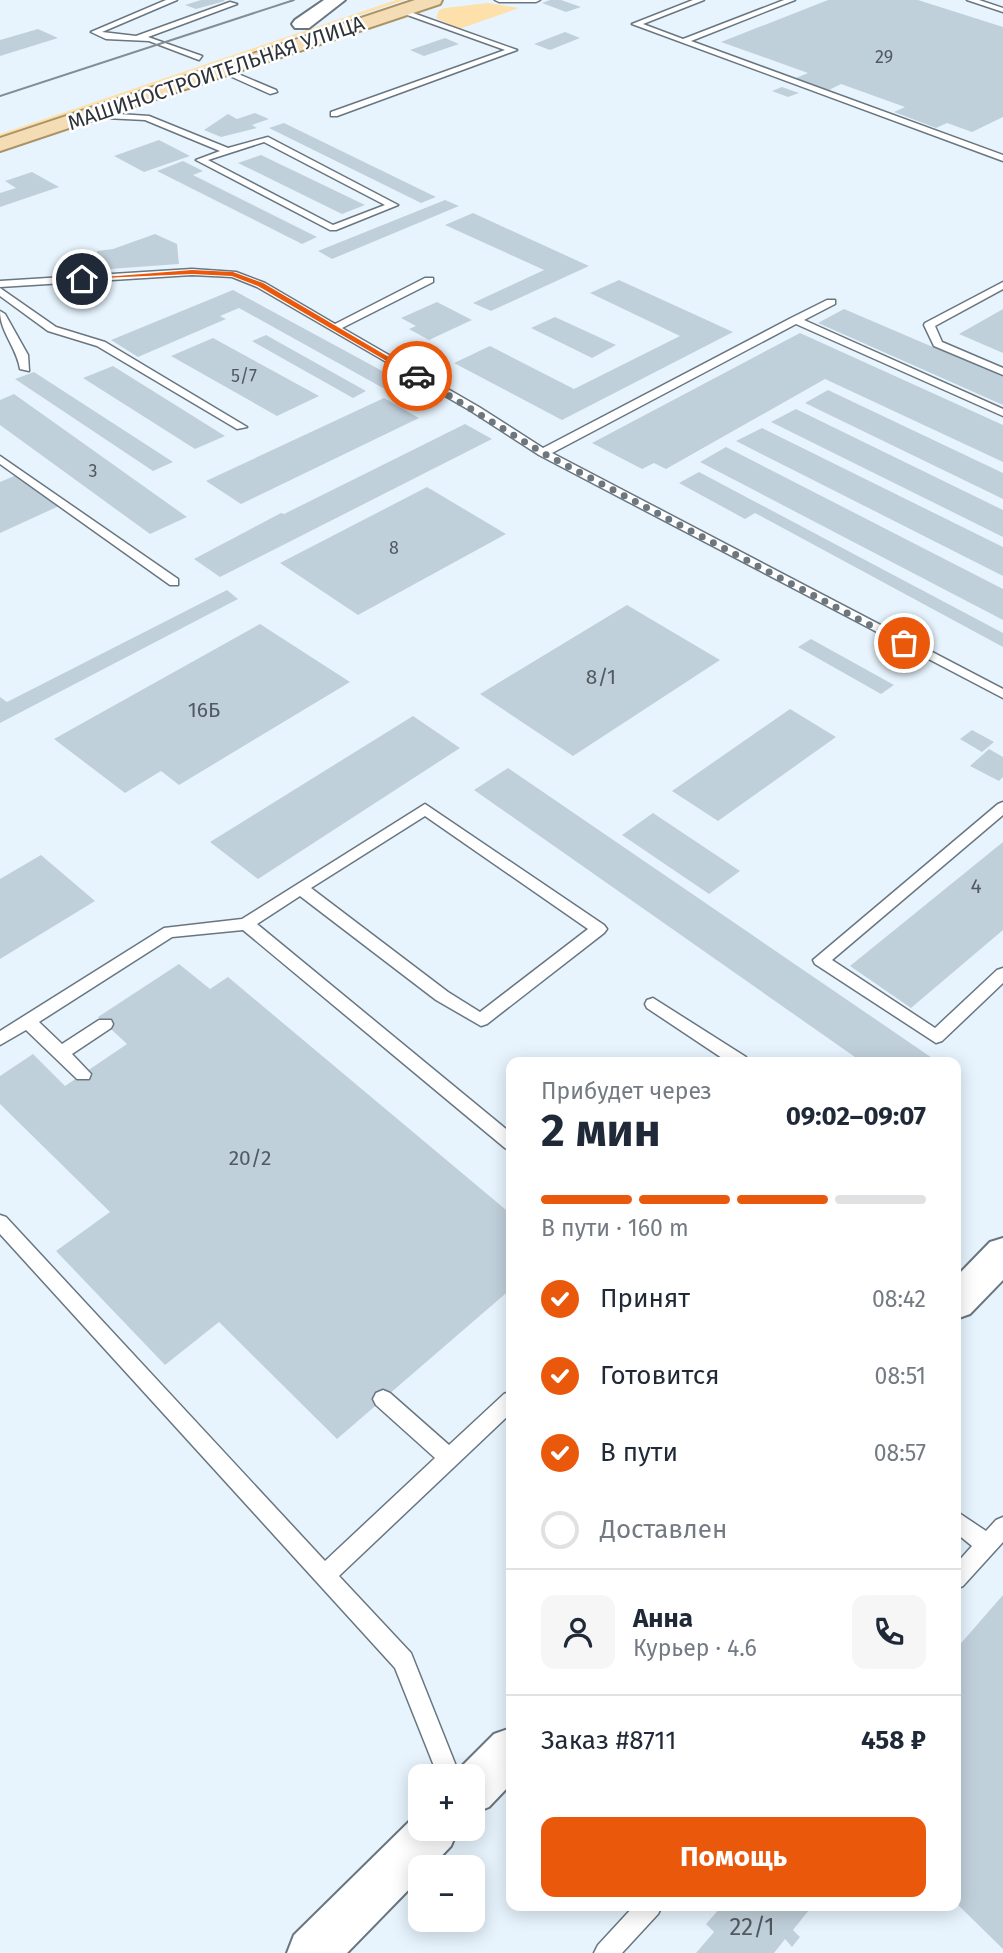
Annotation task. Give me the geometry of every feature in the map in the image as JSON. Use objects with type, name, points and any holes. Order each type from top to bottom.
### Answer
[{"type":"main road","name":"МАШИНОСТРОИТЕЛЬНАЯ УЛИЦА","points":[[70,100],[375,0]]},
{"type":"main road","name":"МАШИНОСТРОИТЕЛЬНАЯ УЛИЦА","points":[[0,145],[433,0]]},
{"type":"street","points":[[302,24],[336,0]]},
{"type":"street","points":[[961,1296],[1003,1254]]},
{"type":"street","points":[[485,1777],[506,1756]]},
{"type":"street","points":[[312,1953],[422,1841]]},
{"type":"lane","points":[[173,0],[95,32],[106,37],[139,37],[199,58]]},
{"type":"lane","points":[[499,0],[536,0]]},
{"type":"lane","points":[[700,0],[636,24],[1003,158]]},
{"type":"lane","points":[[684,41],[791,0]]},
{"type":"lane","points":[[971,0],[1003,10]]},
{"type":"lane","points":[[139,37],[233,4]]},
{"type":"lane","points":[[334,114],[513,50],[402,10]]},
{"type":"lane","points":[[224,70],[273,92]]},
{"type":"lane","points":[[146,118],[147,96]]},
{"type":"lane","points":[[88,116],[146,118],[228,151],[265,139],[393,205],[333,228],[200,160],[228,151]]},
{"type":"lane","points":[[0,284],[192,272],[233,274],[261,285],[475,409],[543,453],[1003,694]]},
{"type":"lane","points":[[334,328],[429,281]]},
{"type":"lane","points":[[1003,285],[929,325],[938,344],[1003,372]]},
{"type":"lane","points":[[0,291],[52,329],[101,344],[241,428]]},
{"type":"lane","points":[[543,453],[831,302]]},
{"type":"lane","points":[[0,314],[23,355],[24,369]]},
{"type":"lane","points":[[795,320],[1003,413]]},
{"type":"lane","points":[[0,459],[174,582]]},
{"type":"lane","points":[[1003,807],[821,960],[936,1037],[1003,974]]},
{"type":"lane","points":[[0,1039],[169,932],[246,924],[300,888],[425,809],[599,929],[481,1020],[442,996],[300,888]]},
{"type":"lane","points":[[246,924],[506,1139]]},
{"type":"lane","points":[[653,1004],[732,1057]]},
{"type":"lane","points":[[28,1022],[83,1074]]},
{"type":"lane","points":[[60,1054],[105,1024]]},
{"type":"lane","points":[[0,1222],[403,1661],[444,1764]]},
{"type":"lane","points":[[383,1399],[448,1457]]},
{"type":"lane","points":[[325,1576],[506,1405]]},
{"type":"lane","points":[[961,1525],[987,1545]]},
{"type":"lane","points":[[961,1574],[1003,1527]]},
{"type":"lane","points":[[606,1953],[645,1911]]},
{"type":"shaded area","points":[[396,0],[405,0],[0,137],[0,134]]},
{"type":"shaded area","points":[[488,3],[519,8],[459,29],[436,18],[439,10],[445,8]]},
{"type":"building","points":[[201,0],[225,1],[196,9],[185,5]]},
{"type":"building","points":[[561,0],[581,7],[566,12],[542,3]]},
{"type":"building","points":[[828,0],[918,0],[1003,27],[1003,117],[972,132],[947,123],[936,128],[894,112],[905,107],[841,84],[829,90],[796,78],[808,73],[721,42]]},
{"type":"building","points":[[38,29],[58,38],[0,56],[0,40]]},
{"type":"building","points":[[565,32],[580,38],[550,50],[534,44]]},
{"type":"building","points":[[445,38],[459,44],[424,56],[410,50]]},
{"type":"building","points":[[782,87],[799,93],[788,97],[772,91]]},
{"type":"building","points":[[255,113],[269,119],[252,125],[257,128],[221,137],[204,130],[228,114],[237,119]]},
{"type":"building","points":[[284,123],[436,197],[421,203],[269,128]]},
{"type":"building","points":[[159,140],[190,156],[144,172],[114,156]]},
{"type":"building","points":[[261,155],[365,205],[342,214],[238,163]]},
{"type":"building","points":[[183,161],[203,171],[193,175],[317,237],[302,244],[157,171]]},
{"type":"building","points":[[32,172],[59,187],[0,207],[0,193],[16,188],[5,181]]},
{"type":"building","points":[[445,200],[459,206],[332,259],[318,251]]},
{"type":"building","points":[[473,213],[589,266],[491,311],[473,303],[544,270],[445,225]]},
{"type":"building","points":[[155,234],[177,244],[179,264],[96,270],[97,251],[113,249]]},
{"type":"building","points":[[619,280],[733,332],[562,420],[454,363],[490,346],[574,389],[680,336],[590,293]]},
{"type":"building","points":[[233,290],[399,380],[383,388],[239,308],[220,316],[226,319],[138,357],[111,340]]},
{"type":"building","points":[[437,302],[472,320],[429,340],[409,329],[416,326],[401,318]]},
{"type":"building","points":[[844,309],[1003,377],[1003,405],[818,323]]},
{"type":"building","points":[[1003,309],[1003,353],[959,334]]},
{"type":"building","points":[[555,317],[616,345],[592,358],[531,328]]},
{"type":"building","points":[[800,333],[1003,425],[1003,462],[825,379],[666,469],[654,463],[642,469],[592,443]]},
{"type":"building","points":[[266,335],[366,391],[353,398],[252,341]]},
{"type":"building","points":[[213,338],[319,396],[277,416],[171,356]]},
{"type":"building","points":[[113,366],[225,436],[195,449],[83,378]]},
{"type":"building","points":[[34,372],[173,462],[153,471],[15,379]]},
{"type":"building","points":[[828,390],[1003,473],[1003,499],[805,403]]},
{"type":"building","points":[[14,394],[187,517],[150,534],[0,425],[0,400]]},
{"type":"building","points":[[384,398],[419,418],[241,504],[206,481]]},
{"type":"building","points":[[796,409],[1003,510],[1003,537],[771,422]]},
{"type":"building","points":[[465,424],[492,439],[220,577],[194,559],[281,513],[284,514]]},
{"type":"building","points":[[762,428],[1003,547],[1003,576],[736,441]]},
{"type":"building","points":[[726,447],[1003,589],[1003,620],[700,462]]},
{"type":"building","points":[[699,472],[1003,633],[1003,647],[755,513],[745,519],[679,483]]},
{"type":"building","points":[[19,474],[59,506],[0,533],[0,482]]},
{"type":"building","points":[[427,487],[506,534],[358,615],[280,563]]},
{"type":"building","points":[[227,590],[238,599],[0,723],[0,697],[7,702]]},
{"type":"building","points":[[627,605],[720,660],[573,756],[480,694]]},
{"type":"building","points":[[260,624],[350,682],[179,785],[161,771],[125,793],[54,739]]},
{"type":"building","points":[[811,639],[894,685],[881,694],[798,647]]},
{"type":"building","points":[[790,709],[836,737],[718,821],[672,791]]},
{"type":"building","points":[[413,716],[460,748],[258,879],[210,842]]},
{"type":"building","points":[[972,730],[994,742],[982,752],[960,739]]},
{"type":"building","points":[[989,749],[1003,757],[1003,777],[999,781],[970,766]]},
{"type":"building","points":[[508,768],[931,1057],[855,1057],[474,790]]},
{"type":"building","points":[[653,813],[740,871],[709,894],[622,835]]},
{"type":"building","points":[[1003,842],[1003,930],[911,1008],[850,966]]},
{"type":"building","points":[[41,855],[95,901],[0,959],[0,879]]},
{"type":"building","points":[[179,964],[210,989],[228,977],[506,1210],[506,1293],[337,1439],[219,1322],[165,1365],[56,1251],[110,1212],[0,1104],[0,1076],[33,1054],[65,1086],[127,1044],[98,1017]]},
{"type":"building","points":[[1003,1595],[1003,1949],[961,1908],[961,1643]]},
{"type":"building","points":[[718,1911],[808,1911],[793,1930],[800,1937],[792,1947],[785,1939],[774,1953],[696,1953],[714,1932],[706,1924]]},
{"type":"tram line","points":[[0,96],[294,0]]},
{"type":"way so far","points":[[417,376],[543,453],[904,643]]},
{"type":"route","points":[[82,279],[192,272],[233,274],[261,285],[417,376]]}]
